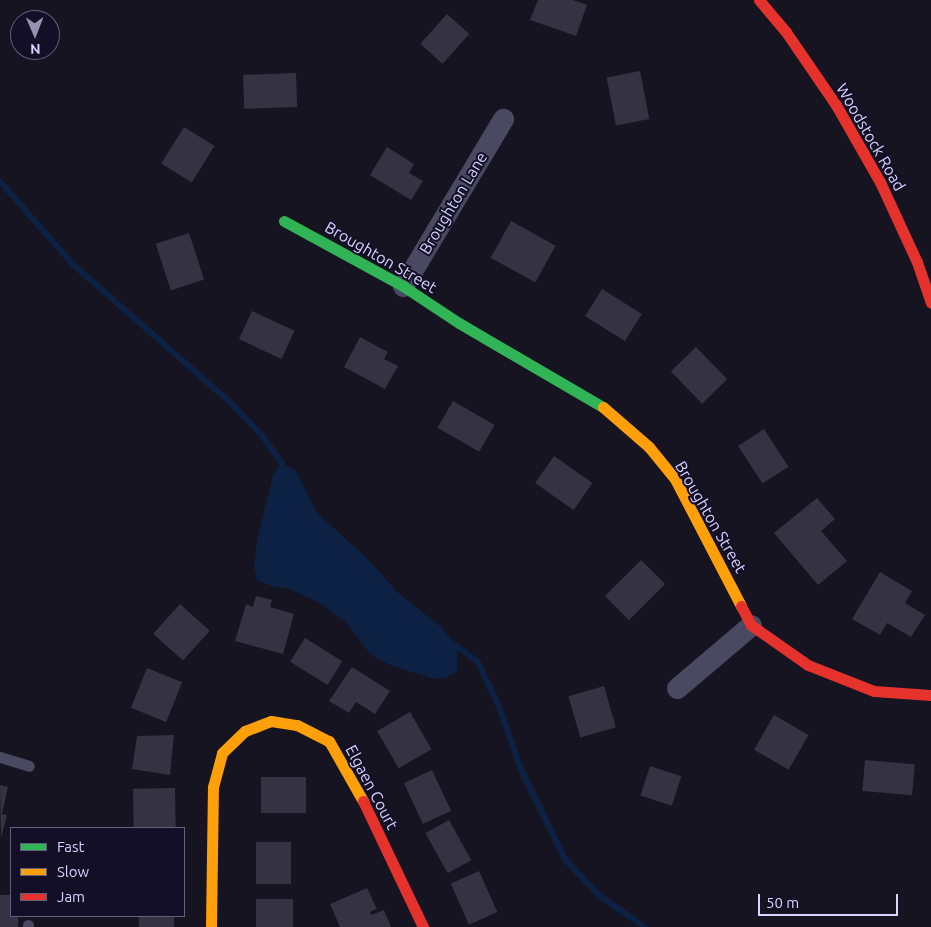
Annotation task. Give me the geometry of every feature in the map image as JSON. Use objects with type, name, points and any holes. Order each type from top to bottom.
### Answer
[{"type":"street","name":"Woodstock Road","points":[[759,0],[836,105],[865,156],[917,262],[931,304]]},
{"type":"street","name":"Broughton Lane","points":[[403,286],[504,120]]},
{"type":"street","name":"Broughton Street","points":[[284,221],[403,286],[459,323],[594,400],[649,447],[675,480],[751,625],[808,665],[874,691],[931,695]]},
{"type":"street","points":[[678,688],[751,625]]},
{"type":"street","name":"Elgaen Court","points":[[211,927],[213,787],[222,753],[245,731],[271,721],[297,725],[329,740],[354,782],[423,927]]},
{"type":"lane","points":[[0,757],[29,766]]},
{"type":"water","points":[[282,463],[296,471],[318,514],[369,560],[396,591],[441,627],[457,646],[457,671],[445,678],[431,678],[390,665],[370,654],[346,622],[318,602],[288,588],[274,587],[257,580],[254,568],[257,540],[273,475]]},
{"type":"building","points":[[538,0],[573,0],[587,5],[576,36],[530,20]]},
{"type":"building","points":[[447,14],[469,34],[443,64],[420,44]]},
{"type":"building","points":[[640,71],[649,119],[616,126],[607,77]]},
{"type":"building","points":[[296,73],[297,107],[244,109],[243,75]]},
{"type":"building","points":[[184,127],[215,146],[192,183],[161,163]]},
{"type":"building","points":[[387,147],[414,164],[409,173],[423,181],[411,200],[370,175]]},
{"type":"building","points":[[511,221],[556,246],[535,282],[491,258]]},
{"type":"building","points":[[189,233],[204,280],[171,290],[156,244]]},
{"type":"building","points":[[602,289],[642,314],[625,341],[585,316]]},
{"type":"building","points":[[252,311],[295,331],[281,359],[239,339]]},
{"type":"building","points":[[360,337],[388,352],[384,359],[398,366],[385,389],[344,367]]},
{"type":"building","points":[[696,347],[727,379],[702,404],[671,371]]},
{"type":"building","points":[[453,401],[495,425],[479,452],[438,428]]},
{"type":"building","points":[[764,429],[789,467],[763,484],[738,446]]},
{"type":"building","points":[[554,456],[593,483],[574,510],[535,483]]},
{"type":"building","points":[[817,498],[835,519],[821,531],[847,561],[818,585],[774,533]]},
{"type":"building","points":[[641,560],[665,584],[629,620],[605,596]]},
{"type":"building","points":[[880,572],[912,591],[905,603],[925,615],[911,637],[887,623],[880,635],[852,619]]},
{"type":"building","points":[[256,596],[272,600],[270,607],[294,614],[283,654],[235,641],[246,604],[253,607]]},
{"type":"building","points":[[180,604],[210,631],[183,660],[153,634]]},
{"type":"building","points":[[305,638],[342,661],[327,685],[290,662]]},
{"type":"building","points":[[352,667],[390,691],[375,714],[356,702],[349,713],[329,701]]},
{"type":"building","points":[[147,668],[182,682],[166,722],[131,708]]},
{"type":"building","points":[[604,686],[616,727],[580,738],[568,696]]},
{"type":"building","points":[[410,712],[432,749],[399,768],[377,731]]},
{"type":"building","points":[[774,715],[809,735],[789,770],[754,750]]},
{"type":"building","points":[[174,735],[170,775],[132,769],[137,736]]},
{"type":"building","points":[[865,760],[915,764],[912,795],[862,791]]},
{"type":"building","points":[[650,766],[681,776],[672,806],[640,795]]},
{"type":"building","points":[[432,770],[451,811],[423,824],[404,783]]},
{"type":"building","points":[[261,777],[306,777],[306,813],[261,813]]},
{"type":"building","points":[[0,785],[8,787],[2,814],[7,815],[1,838]]},
{"type":"building","points":[[175,788],[176,827],[134,827],[133,789]]},
{"type":"building","points":[[449,820],[471,860],[448,873],[425,833]]},
{"type":"building","points":[[256,842],[291,842],[291,884],[256,884]]},
{"type":"building","points":[[479,871],[497,912],[469,925],[451,884]]},
{"type":"building","points":[[367,888],[377,909],[370,912],[371,915],[384,910],[391,927],[340,927],[330,904]]},
{"type":"building","points":[[0,895],[10,895],[10,917],[18,917],[18,927],[0,927]]},
{"type":"building","points":[[256,899],[293,899],[293,927],[256,927]]},
{"type":"building","points":[[139,917],[174,917],[174,927],[139,927]]},
{"type":"waterway","points":[[0,181],[73,264],[229,401],[262,435],[282,463]]},
{"type":"waterway","points":[[457,646],[478,662],[499,705],[522,771],[566,860],[599,895],[645,927]]},
{"type":"traffic: fast","points":[[284,221],[403,286],[459,323],[603,407]]},
{"type":"traffic: slow","points":[[603,407],[649,447],[675,479],[741,606]]},
{"type":"traffic: slow","points":[[211,927],[213,787],[222,753],[245,731],[271,721],[297,725],[329,741],[363,801]]},
{"type":"traffic: jam","points":[[759,0],[786,32],[836,105],[880,182],[917,262],[931,303]]},
{"type":"traffic: jam","points":[[741,606],[751,625],[808,665],[874,691],[931,695]]},
{"type":"traffic: jam","points":[[363,801],[423,927]]}]
